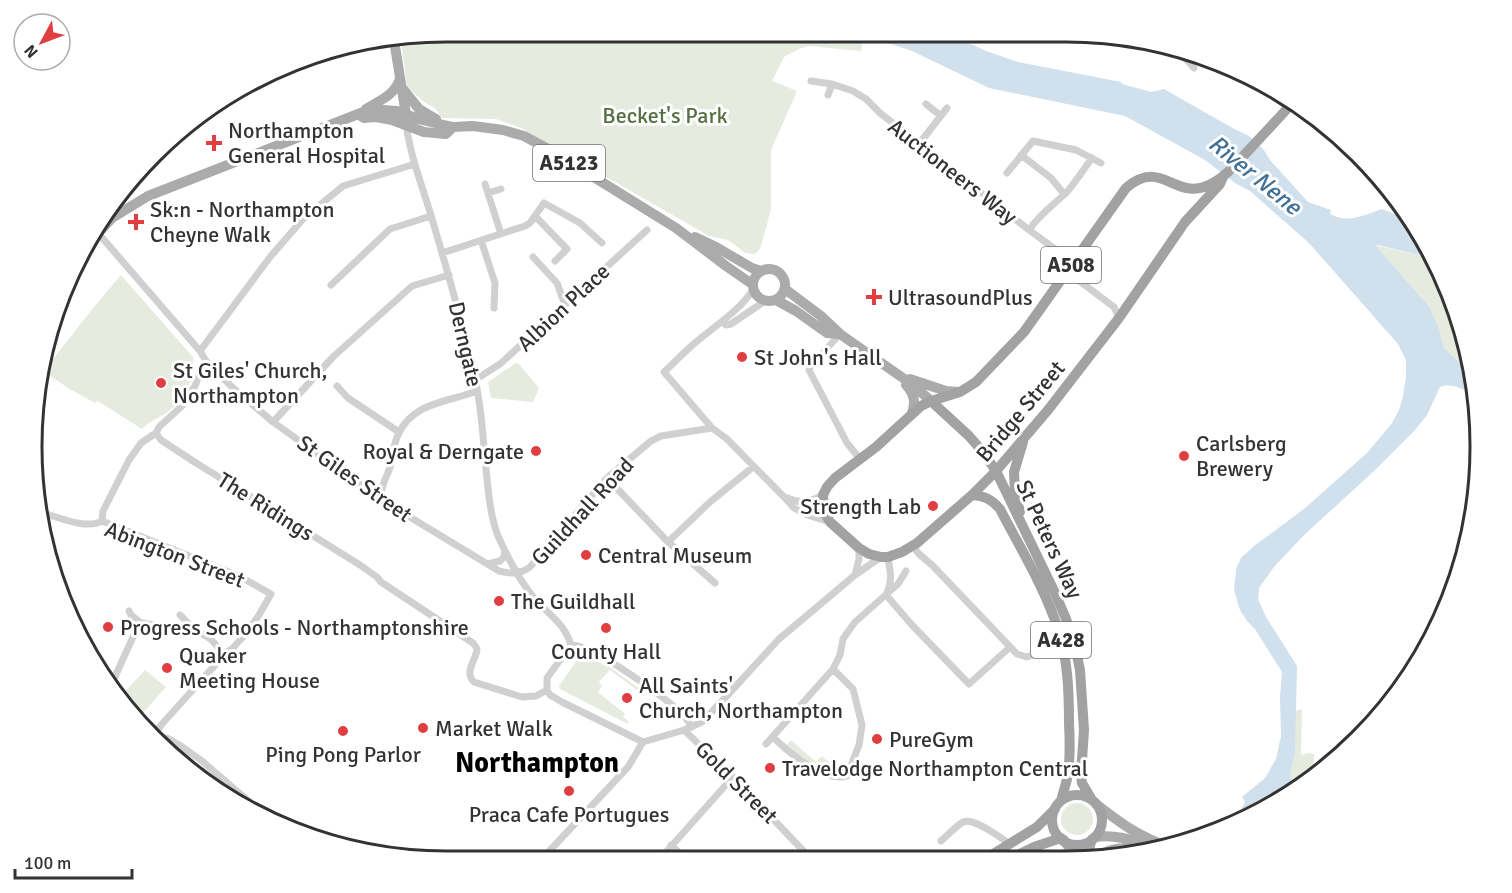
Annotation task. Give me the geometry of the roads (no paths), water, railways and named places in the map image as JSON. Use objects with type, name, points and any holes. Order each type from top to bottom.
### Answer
[{"type":"highway","name":"Bridge Street","points":[[885,557],[912,546],[972,495],[996,471],[1119,318],[1185,222],[1220,184],[1223,177],[1287,108]]},
{"type":"highway","name":"A508","points":[[823,495],[835,478],[921,406],[960,392],[976,382],[1024,332],[1126,188],[1141,178],[1149,176],[1158,177],[1186,188]]},
{"type":"highway","points":[[1186,188],[1204,187],[1223,177]]},
{"type":"highway","points":[[1186,188],[1195,197],[1194,213]]},
{"type":"highway","name":"A428","points":[[931,401],[969,436],[996,471]]},
{"type":"highway","points":[[1024,439],[1014,472],[1014,481],[1026,536]]},
{"type":"highway","name":"St Peters Way","points":[[996,471],[1055,593],[1075,646],[1083,700],[1081,775],[1082,783],[1094,802]]},
{"type":"highway","points":[[823,495],[823,508],[830,522],[859,548],[869,554],[885,557]]},
{"type":"highway","name":"Bridge Street","points":[[972,495],[987,497]]},
{"type":"highway","name":"St Peters Way","points":[[987,497],[999,509],[1044,593],[1063,646],[1070,739],[1067,777],[1059,804]]},
{"type":"highway","points":[[998,851],[1037,827],[1059,804],[1068,797],[1078,795],[1094,802],[1102,815],[1101,829],[1094,838],[1084,844],[1063,839],[1055,829],[1053,822],[1053,814],[1059,804]]},
{"type":"highway","points":[[1026,851],[1063,839]]},
{"type":"main road","points":[[395,45],[406,121]]},
{"type":"main road","points":[[359,115],[367,107],[387,97],[401,83]]},
{"type":"main road","points":[[114,217],[148,196],[371,110],[396,111],[406,121],[424,132],[446,134],[448,126],[419,109],[401,83]]},
{"type":"main road","name":"A5123","points":[[448,126],[473,126],[503,130],[524,136],[676,228],[753,287]]},
{"type":"main road","name":"A5123","points":[[676,228],[761,271]]},
{"type":"main road","points":[[770,301],[781,296],[785,283],[780,273],[769,268],[754,276],[753,287],[759,299],[796,311],[827,333],[840,334]]},
{"type":"main road","points":[[785,289],[816,312],[840,334],[899,375],[931,401]]},
{"type":"main road","points":[[899,375],[946,391],[960,392]]},
{"type":"main road","points":[[899,375],[914,395],[912,413]]},
{"type":"main road","points":[[1094,802],[1131,830],[1152,841]]},
{"type":"main road","points":[[1090,850],[1094,838],[1110,835],[1141,844]]},
{"type":"main road","points":[[1063,839],[1070,851]]},
{"type":"street","points":[[1187,61],[1194,68]]},
{"type":"street","name":"Auctioneers Way","points":[[811,81],[832,84],[860,95],[919,144],[1073,262]]},
{"type":"street","points":[[828,95],[832,84]]},
{"type":"street","points":[[926,104],[941,116]]},
{"type":"street","points":[[919,144],[947,108]]},
{"type":"street","name":"Derngate","points":[[406,121],[411,151],[449,275],[476,381],[488,490],[498,534],[518,573],[535,599],[564,628],[571,644]]},
{"type":"street","points":[[1007,173],[1033,141],[1076,150],[1101,163]]},
{"type":"street","points":[[1021,155],[1051,178],[1064,194]]},
{"type":"street","points":[[1029,230],[1044,211],[1074,183],[1092,158]]},
{"type":"street","points":[[200,351],[270,256],[303,219],[343,186],[416,164]]},
{"type":"street","points":[[485,184],[501,234]]},
{"type":"street","points":[[489,193],[501,189]]},
{"type":"street","points":[[442,253],[525,226],[530,223],[544,203],[580,223],[602,243]]},
{"type":"street","points":[[331,285],[390,229],[431,216]]},
{"type":"street","points":[[535,216],[567,249],[555,261]]},
{"type":"street","name":"Albion Place","points":[[476,381],[500,364],[647,230]]},
{"type":"street","name":"St Giles Street","points":[[101,236],[200,351],[206,361],[273,422],[411,518],[499,571],[518,573]]},
{"type":"street","points":[[481,240],[495,283],[494,308]]},
{"type":"street","points":[[533,257],[557,283],[565,305]]},
{"type":"street","points":[[273,422],[334,356],[412,286],[449,275]]},
{"type":"street","points":[[1064,275],[1074,277],[1114,308],[1119,318]]},
{"type":"street","points":[[753,287],[746,300],[664,372],[712,428],[727,439],[794,508],[807,515],[830,522]]},
{"type":"street","points":[[722,322],[726,325],[731,324],[770,301]]},
{"type":"street","points":[[840,334],[809,370],[847,443],[860,459]]},
{"type":"street","points":[[102,521],[103,511],[129,460],[141,443],[156,433],[159,427],[187,400],[206,361]]},
{"type":"street","points":[[337,386],[348,398],[399,432]]},
{"type":"street","points":[[381,498],[380,494],[399,432],[408,420],[431,404],[463,397],[477,391]]},
{"type":"street","name":"Guildhall Road","points":[[518,573],[530,567],[607,478],[651,441],[662,436],[712,428]]},
{"type":"street","name":"The Ridings","points":[[156,433],[161,440],[193,461],[378,577],[381,582],[449,626],[476,647],[470,679],[477,684],[522,698],[536,696],[547,690]]},
{"type":"street","points":[[668,542],[753,466]]},
{"type":"street","points":[[607,478],[668,542],[715,583]]},
{"type":"street","points":[[784,497],[799,503],[823,495]]},
{"type":"street","name":"Abington Street","points":[[48,515],[86,525],[102,521],[239,576],[271,594],[248,631],[232,649],[221,655]]},
{"type":"street","points":[[912,546],[1017,654],[1027,657],[1063,646]]},
{"type":"street","points":[[855,575],[859,548]]},
{"type":"street","points":[[488,564],[500,561],[504,557],[505,550]]},
{"type":"street","points":[[885,557],[892,574],[886,595]]},
{"type":"street","name":"Bridge Street","points":[[644,742],[702,722],[778,639],[855,575],[885,557]]},
{"type":"street","points":[[766,744],[833,669],[840,655],[843,639],[855,622],[898,584],[906,571]]},
{"type":"street","points":[[886,595],[969,684],[1009,648]]},
{"type":"street","points":[[129,611],[141,623],[203,634],[214,642],[221,655],[216,664],[158,730]]},
{"type":"street","points":[[180,615],[196,631]]},
{"type":"street","points":[[115,677],[141,623]]},
{"type":"street","points":[[549,851],[628,767],[644,742],[550,695],[547,690],[547,678],[571,644]]},
{"type":"street","name":"Gold Street","points":[[571,644],[582,647],[613,663],[662,697],[683,716],[688,728],[803,851]]},
{"type":"street","points":[[773,737],[808,765],[838,777],[847,776],[859,745],[862,725],[853,689],[833,669]]},
{"type":"street","points":[[166,738],[202,761],[243,796]]},
{"type":"street","points":[[666,851],[733,777]]},
{"type":"street","points":[[941,841],[963,822],[970,821],[1010,844]]},
{"type":"street","points":[[992,851],[993,833]]},
{"type":"street","points":[[671,845],[677,851]]},
{"type":"water","name":"River Nene","points":[[882,42],[967,42],[1018,62],[1121,82],[1151,92],[1164,89],[1252,138],[1308,202],[1331,210],[1330,214],[1349,218],[1382,209],[1397,215],[1422,255],[1376,246],[1428,305],[1438,326],[1444,348],[1461,364],[1466,391],[1454,386],[1440,387],[1427,415],[1415,430],[1303,536],[1274,567],[1259,588],[1258,599],[1266,617],[1297,666],[1295,753],[1290,775],[1292,782],[1244,809],[1240,811],[1245,802],[1242,797],[1265,778],[1276,759],[1281,736],[1282,672],[1240,610],[1234,590],[1236,569],[1241,558],[1254,546],[1304,509],[1367,453],[1392,423],[1403,396],[1406,360],[1398,344],[1309,243],[1250,191],[1235,183],[1205,160],[1125,116],[989,88],[912,51]]},
{"type":"place","name":"Northampton General Hospital","points":[[214,143]]},
{"type":"place","name":"Sk:n - Northampton Cheyne Walk","points":[[136,222]]},
{"type":"place","name":"UltrasoundPlus","points":[[874,297]]},
{"type":"place","name":"St John's Hall","points":[[742,357]]},
{"type":"place","name":"St Giles' Church, Northampton","points":[[161,383]]},
{"type":"place","name":"Royal & Derngate","points":[[536,451]]},
{"type":"place","name":"Carlsberg Brewery","points":[[1184,456]]},
{"type":"place","name":"Strength Lab","points":[[933,506]]},
{"type":"place","name":"Central Museum","points":[[586,555]]},
{"type":"place","name":"The Guildhall","points":[[499,601]]},
{"type":"place","name":"Progress Schools - Northamptonshire","points":[[108,627]]},
{"type":"place","name":"County Hall","points":[[606,628]]},
{"type":"place","name":"Quaker Meeting House","points":[[167,668]]},
{"type":"place","name":"All Saints' Church, Northampton","points":[[627,698]]},
{"type":"place","name":"Market Walk","points":[[423,728]]},
{"type":"place","name":"Ping Pong Parlor","points":[[343,731]]},
{"type":"place","name":"PureGym","points":[[877,739]]},
{"type":"place","name":"Travelodge Northampton Central","points":[[770,768]]},
{"type":"place","name":"Praca Cafe Portugues","points":[[569,791]]},
{"type":"district","name":"Northampton","points":[[537,762]]},
{"type":"park label","name":"Becket's Park","points":[[665,115]]}]
